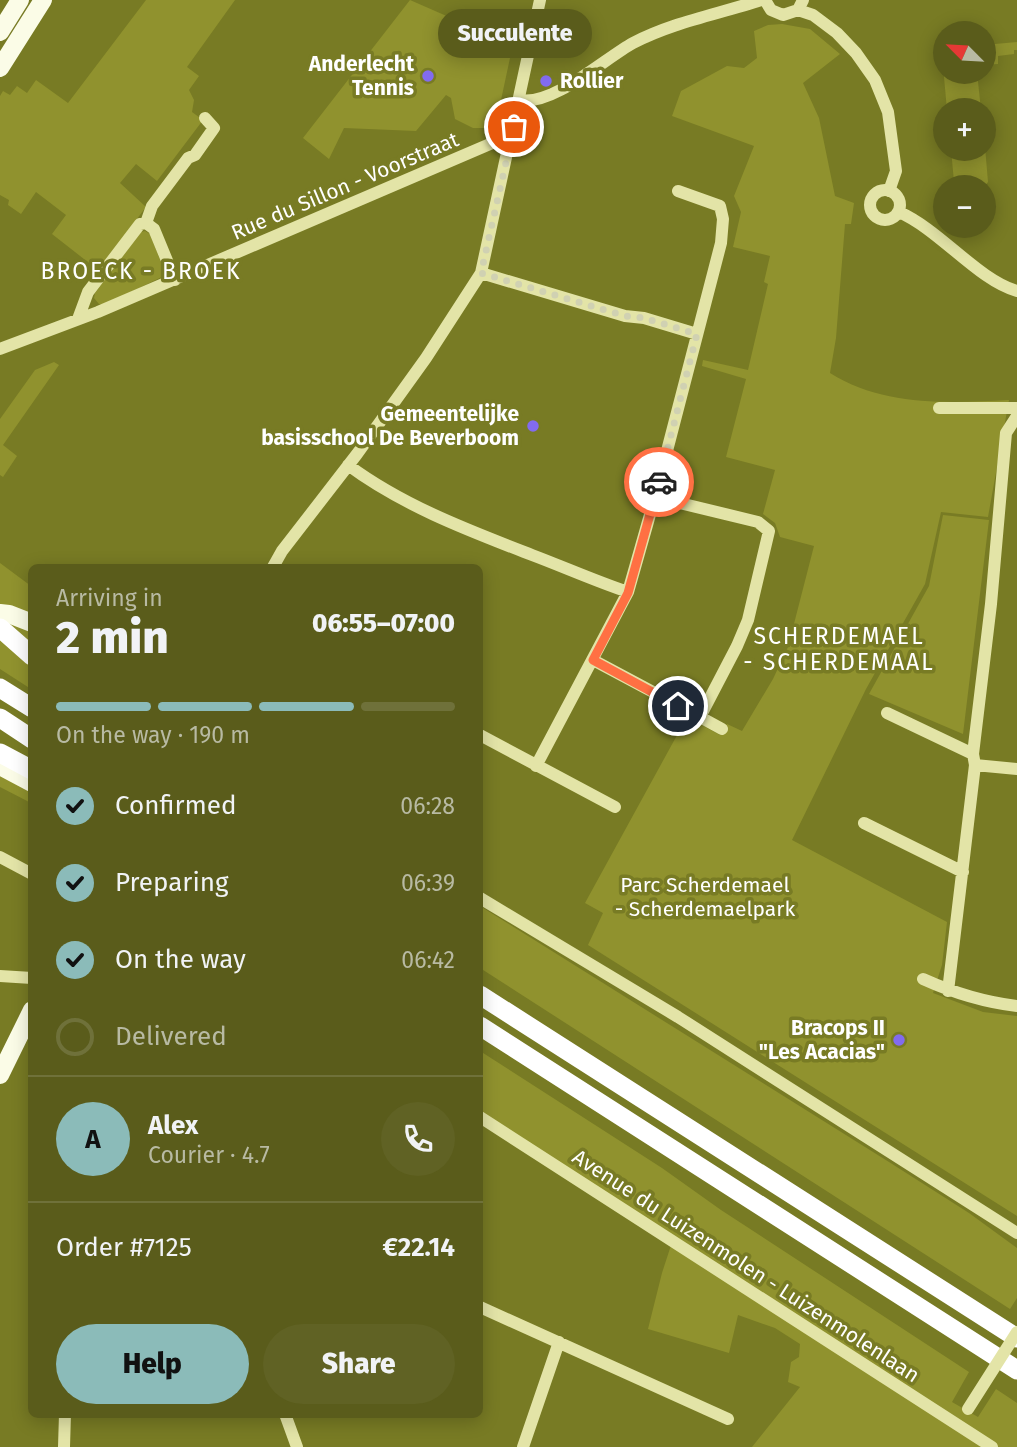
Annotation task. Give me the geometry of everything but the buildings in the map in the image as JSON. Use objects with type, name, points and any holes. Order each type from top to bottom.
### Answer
[{"type":"highway","points":[[0,628],[28,652]]},
{"type":"highway","points":[[0,688],[28,706]]},
{"type":"highway","points":[[0,718],[28,736]]},
{"type":"highway","points":[[0,753],[28,768]]},
{"type":"highway","points":[[483,997],[1017,1338]]},
{"type":"highway","points":[[483,1028],[1017,1370]]},
{"type":"highway","points":[[992,1322],[1017,1332]]},
{"type":"main road","points":[[0,32],[20,0]]},
{"type":"main road","points":[[0,68],[43,0]]},
{"type":"main road","points":[[0,613],[28,621]]},
{"type":"main road","points":[[0,766],[28,781]]},
{"type":"main road","points":[[0,1076],[28,1018]]},
{"type":"street","points":[[275,564],[426,358],[481,273],[540,0]]},
{"type":"street","points":[[520,100],[530,102],[552,94],[634,43],[672,27],[763,0],[776,13],[788,14],[800,5],[837,33],[856,53],[875,80],[888,112],[896,170],[889,191]]},
{"type":"street","points":[[78,319],[88,292],[136,228],[146,223],[152,206],[214,128],[205,118]]},
{"type":"street","name":"Rue du Sillon - Voorstraat","points":[[0,349],[175,280],[497,141],[511,144]]},
{"type":"street","points":[[536,766],[628,593],[721,243],[723,219],[720,206],[678,191]]},
{"type":"street","points":[[889,191],[899,199],[899,212],[884,220],[876,217],[871,209],[871,202],[874,195],[889,191]]},
{"type":"street","points":[[899,212],[915,219],[998,283],[1017,291]]},
{"type":"street","points":[[146,223],[154,229],[175,280]]},
{"type":"street","points":[[481,273],[625,316],[644,318],[697,334]]},
{"type":"street","points":[[939,408],[1017,408]]},
{"type":"street","points":[[947,991],[964,872],[1006,433],[1017,416]]},
{"type":"street","points":[[348,465],[454,524],[628,593]]},
{"type":"street","points":[[655,497],[758,522],[769,531],[748,620],[700,717]]},
{"type":"street","points":[[593,660],[722,729]]},
{"type":"street","points":[[887,713],[974,760],[1017,769]]},
{"type":"street","points":[[483,737],[615,807]]},
{"type":"street","points":[[864,823],[964,872]]},
{"type":"street","points":[[0,857],[28,872]]},
{"type":"street","points":[[483,900],[678,1017],[1017,1233]]},
{"type":"street","points":[[0,976],[28,978]]},
{"type":"street","points":[[923,979],[947,991],[989,1003],[1017,1006]]},
{"type":"street","name":"Avenue du Luizenmolen - Luizenmolenlaan","points":[[483,1119],[992,1447]]},
{"type":"street","points":[[483,1308],[728,1419]]},
{"type":"street","points":[[958,1425],[1017,1332]]},
{"type":"street","points":[[523,1447],[559,1342]]},
{"type":"street","points":[[64,1447],[65,1418]]},
{"type":"street","points":[[287,1418],[298,1447]]},
{"type":"green space","points":[[146,0],[235,0],[187,67],[199,76],[189,90],[194,100],[192,112],[203,120],[157,181],[136,164],[120,183],[146,207],[98,270],[52,234],[66,215],[36,192],[21,214],[8,205],[9,200],[0,195],[0,96],[3,91],[10,95],[17,86],[27,93],[36,80],[68,103]]},
{"type":"green space","name":"Anderlecht Tennis","points":[[410,0],[474,28],[468,43],[510,58],[495,128],[473,128],[455,119],[451,98],[446,95],[416,131],[344,128],[329,159],[303,138]]},
{"type":"green space","name":"Parc Scherdemael - Scherdemaelpark","points":[[782,24],[810,29],[840,54],[803,83],[819,118],[835,196],[854,203],[851,224],[845,224],[836,338],[830,373],[872,392],[895,397],[940,402],[1009,400],[988,517],[941,512],[925,584],[866,689],[792,840],[947,922],[942,965],[933,993],[983,1012],[1017,1016],[1017,1216],[588,945],[603,913],[585,903],[687,717],[720,735],[727,724],[742,731],[773,679],[788,647],[814,546],[780,537],[775,523],[763,514],[775,470],[726,457],[746,379],[702,366],[703,360],[748,370],[768,284],[764,282],[770,256],[733,247],[741,212],[734,196],[754,146],[672,116],[681,91],[727,66],[744,68],[757,58],[754,31],[768,25]]},
{"type":"green space","points":[[1017,42],[1017,50],[1014,50],[1014,54],[998,56],[996,64],[996,44]]},
{"type":"green space","points":[[945,84],[978,84],[980,98],[946,98]]},
{"type":"green space","points":[[952,161],[986,161],[987,175],[953,175]]},
{"type":"green space","points":[[141,232],[150,234],[166,275],[104,305],[99,304],[94,298],[95,293]]},
{"type":"green space","points":[[54,362],[59,365],[3,445],[17,456],[3,477],[0,475],[0,419],[35,370]]},
{"type":"green space","points":[[943,515],[989,520],[963,734],[869,694],[929,586]]},
{"type":"green space","points":[[0,563],[28,584],[28,687],[0,669]]},
{"type":"green space","points":[[0,772],[28,787],[28,801],[0,787]]},
{"type":"green space","points":[[483,908],[889,1162],[969,1213],[1017,1248],[1017,1298],[1010,1309],[483,970]]},
{"type":"green space","points":[[483,1053],[969,1372],[952,1402],[978,1417],[996,1389],[1017,1403],[1017,1447],[752,1447],[800,1387],[788,1382],[791,1362],[799,1357],[800,1344],[775,1328],[738,1315],[729,1353],[648,1329],[674,1236],[483,1114]]},
{"type":"way so far","points":[[514,127],[481,273],[625,316],[644,318],[697,334],[659,482]]},
{"type":"place","name":"Anderlecht Tennis","points":[[428,76]]},
{"type":"place","name":"Rollier","points":[[546,81]]},
{"type":"place","name":"Succulente","points":[[514,127]]},
{"type":"place","name":"Gemeentelijke basisschool De Beverboom","points":[[533,426]]},
{"type":"place","name":"Bracops II \"Les Acacias\"","points":[[899,1040]]},
{"type":"district","name":"BROECK - BROEK","points":[[141,271]]},
{"type":"district","name":"SCHERDEMAEL - SCHERDEMAAL","points":[[839,649]]},
{"type":"route","points":[[659,482],[628,593],[593,660],[678,706]]}]
